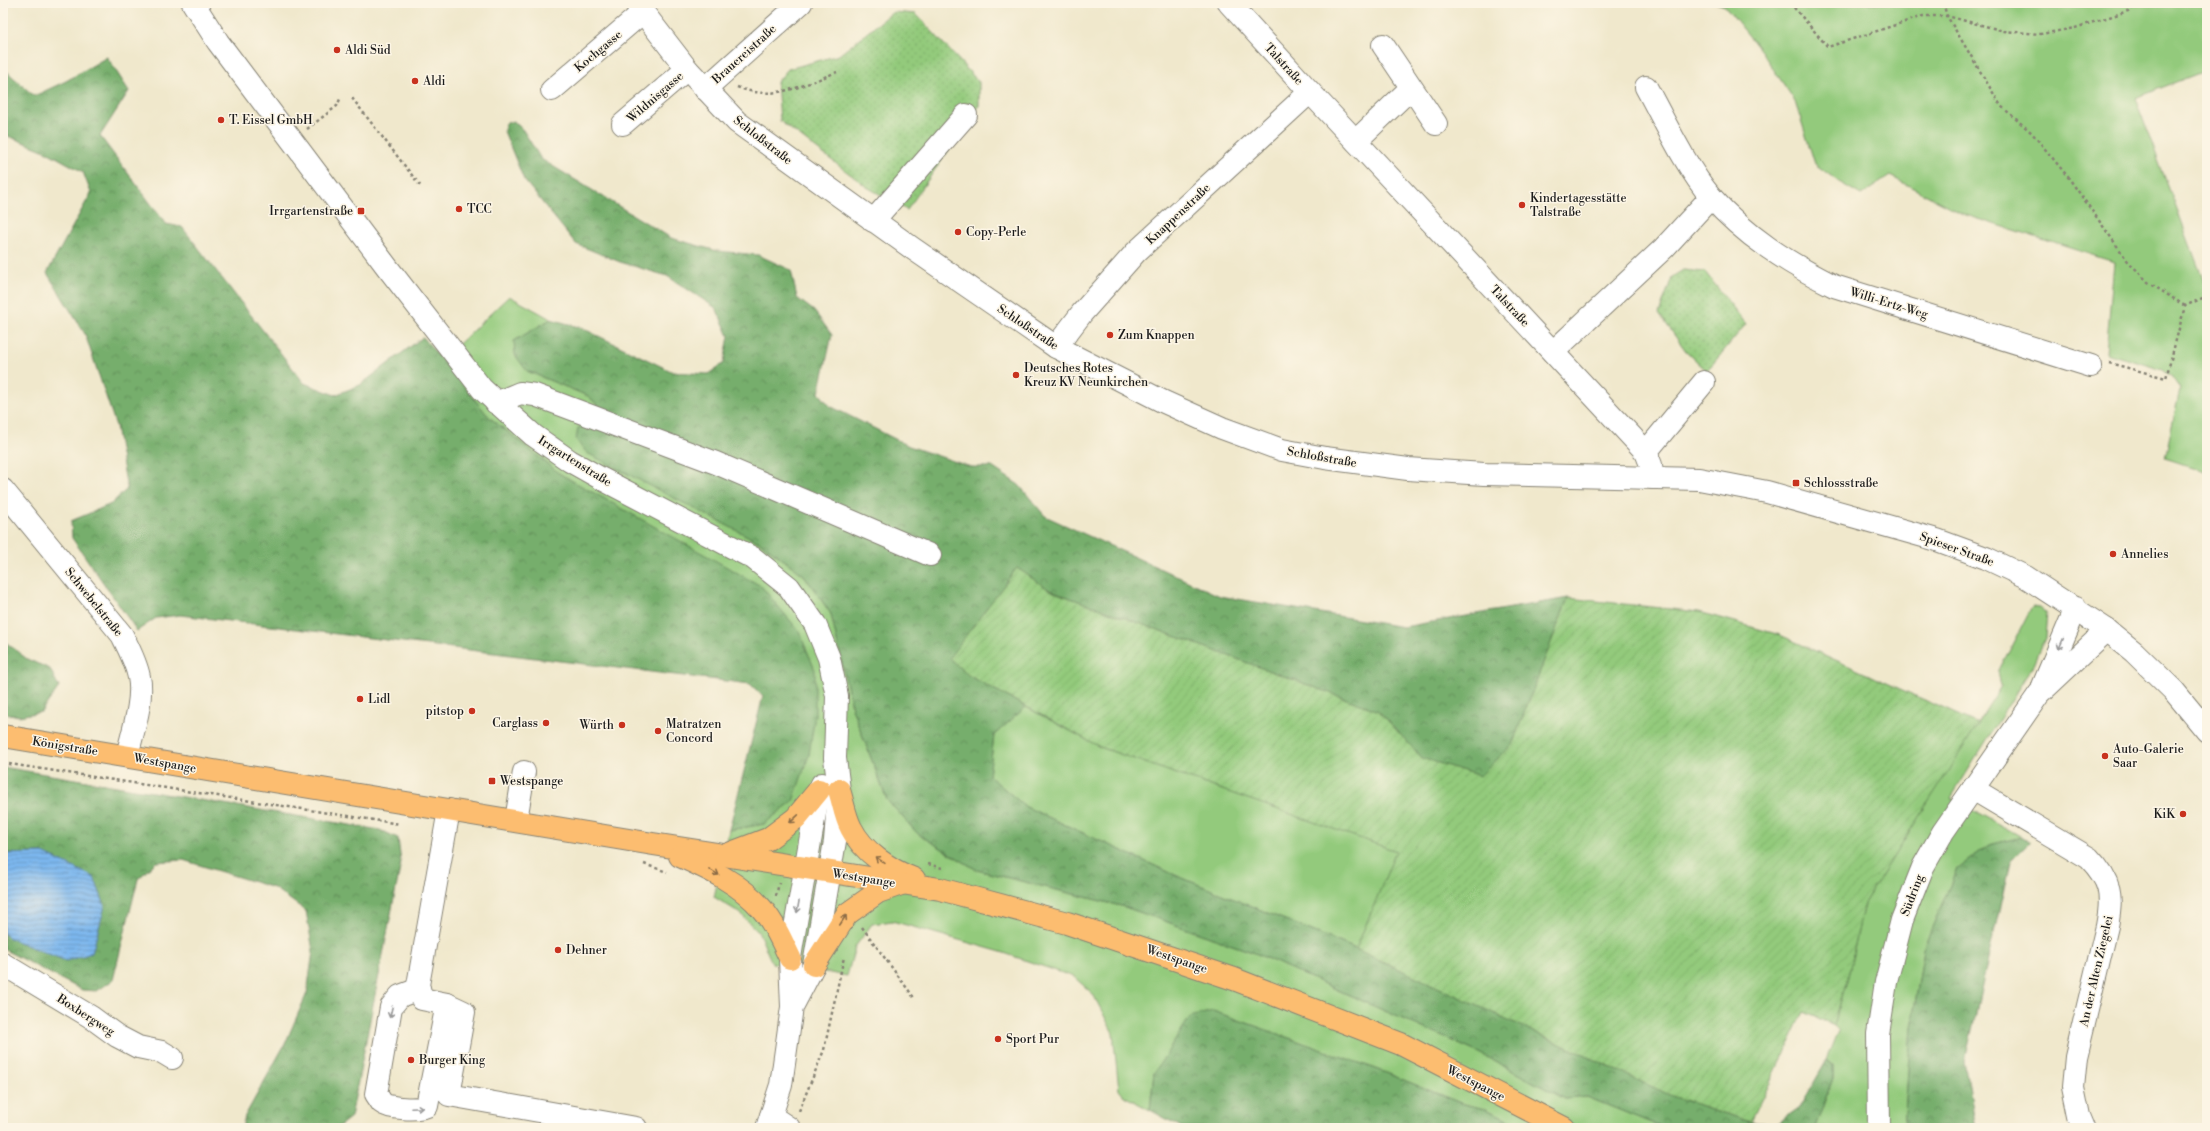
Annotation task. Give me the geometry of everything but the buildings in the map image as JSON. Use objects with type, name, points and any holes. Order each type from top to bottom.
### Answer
[{"type":"main road","name":"Königstraße","points":[[3,736],[127,756]]},
{"type":"main road","name":"Westspange","points":[[127,756],[653,844],[940,889],[1067,923],[1234,979],[1401,1044],[1564,1128]]},
{"type":"main road","points":[[725,855],[768,839],[829,790],[850,828],[874,856],[901,874],[940,889]]},
{"type":"main road","points":[[653,844],[709,869],[742,890],[763,910],[779,934],[790,958]]},
{"type":"main road","points":[[814,965],[846,914],[878,892],[902,883]]},
{"type":"street","name":"Irrgartenstraße","points":[[193,3],[218,42],[387,267],[482,389],[496,403],[533,434],[602,480],[753,558],[789,587],[815,624],[829,658],[837,696],[835,758],[829,790],[806,869],[799,903],[790,958],[792,1007]]},
{"type":"street","name":"Brauereistraße","points":[[711,84],[801,3]]},
{"type":"street","name":"Talstraße","points":[[1230,3],[1310,92],[1646,452],[1651,465],[1652,478]]},
{"type":"street","name":"Schloßstraße","points":[[640,8],[687,69],[711,84],[737,122],[873,221],[1056,346],[1162,401],[1222,428],[1282,450],[1362,464],[1408,469],[1484,474],[1652,478]]},
{"type":"street","name":"Kochgasse","points":[[552,90],[640,8]]},
{"type":"street","points":[[1383,45],[1436,124]]},
{"type":"street","name":"Wildnisgasse","points":[[623,124],[687,69]]},
{"type":"street","name":"Willi-Ertz-Weg","points":[[1646,87],[1694,172],[1711,197],[1753,238],[1796,267],[1834,286],[2091,366]]},
{"type":"street","points":[[1356,141],[1411,88]]},
{"type":"street","name":"Knappenstraße","points":[[1056,346],[1082,313],[1136,252],[1310,92]]},
{"type":"street","points":[[873,221],[966,115]]},
{"type":"street","points":[[1552,352],[1664,248],[1711,197]]},
{"type":"street","points":[[1646,452],[1704,382]]},
{"type":"street","points":[[496,403],[520,393],[535,395],[716,463],[930,555]]},
{"type":"street","name":"Spieser Straße","points":[[1652,478],[1699,479],[1767,492],[1937,540],[1986,558],[2026,577],[2076,608],[2107,630],[2134,652],[2174,691],[2207,731]]},
{"type":"street","name":"Schwebelstraße","points":[[3,490],[122,635],[133,657],[140,679],[138,707],[127,756]]},
{"type":"street","name":"Südring","points":[[1879,1128],[1878,1034],[1886,982],[1902,920],[1923,867],[1943,832],[2039,694],[2076,608]]},
{"type":"street","name":"Südring","points":[[2039,694],[2107,630]]},
{"type":"street","points":[[516,820],[524,772]]},
{"type":"street","name":"An der Alten Ziegelei","points":[[1973,789],[2089,858],[2103,872],[2110,889],[2111,906],[2107,926],[2076,1056],[2073,1087],[2079,1116],[2084,1128]]},
{"type":"street","name":"Irrgartenstraße","points":[[792,1007],[814,965],[830,872],[835,841],[829,790]]},
{"type":"street","points":[[449,810],[418,986],[422,999],[447,1004],[464,1012],[449,1095],[577,1123],[636,1128]]},
{"type":"street","name":"Boxbergweg","points":[[3,964],[91,1017],[118,1036],[138,1047],[162,1052],[172,1058]]},
{"type":"street","points":[[419,989],[400,996],[391,1007],[376,1094],[382,1104],[396,1108],[422,1108],[427,1106],[447,1004]]},
{"type":"street","points":[[782,1122],[781,1085],[792,1007]]},
{"type":"path","points":[[1790,3],[1828,47],[1924,16],[1947,16],[2004,31],[2041,34],[2075,28],[2128,11],[2140,3]]},
{"type":"path","points":[[1943,3],[1947,16],[2001,106],[2032,134],[2068,177],[2126,260],[2148,282],[2185,306]]},
{"type":"path","points":[[2204,3],[2207,12]]},
{"type":"path","points":[[711,84],[768,94],[785,91],[837,72]]},
{"type":"path","points":[[352,98],[422,188]]},
{"type":"path","points":[[292,140],[337,106],[340,99]]},
{"type":"path","points":[[2185,306],[2207,296]]},
{"type":"path","points":[[2091,366],[2112,363],[2166,378],[2185,306]]},
{"type":"path","points":[[3,763],[334,815],[405,824]]},
{"type":"path","points":[[637,862],[674,875]]},
{"type":"path","points":[[763,910],[774,898],[799,903]]},
{"type":"path","points":[[857,929],[860,925],[915,999]]},
{"type":"path","points":[[782,1122],[824,1050],[845,952]]},
{"type":"green space","points":[[1716,3],[2207,3],[2207,70],[2135,98],[2207,290],[2207,472],[2165,458],[2180,389],[2172,377],[2163,370],[2106,353],[2114,262],[1963,214],[1890,176],[1861,195],[1839,182],[1815,164],[1795,101],[1761,51],[1725,6]]},
{"type":"green space","points":[[893,12],[916,14],[979,82],[979,106],[907,210],[867,187],[780,121],[777,82],[788,69],[839,55]]},
{"type":"green space","points":[[107,57],[129,91],[100,136],[166,224],[182,227],[304,383],[335,395],[360,385],[423,337],[489,417],[560,474],[761,586],[799,631],[815,670],[815,715],[809,755],[793,801],[764,824],[729,830],[763,696],[750,684],[180,615],[156,618],[137,631],[72,538],[71,521],[111,504],[127,489],[116,426],[85,334],[47,273],[91,193],[83,172],[45,151],[3,134],[3,68],[34,96],[66,81]]},
{"type":"green space","points":[[514,121],[523,130],[541,159],[671,238],[717,251],[758,255],[791,270],[797,298],[814,311],[832,335],[819,393],[830,406],[909,446],[971,467],[992,467],[1019,485],[1045,516],[1220,596],[1403,627],[1568,598],[1512,745],[1480,776],[1422,758],[1379,711],[1051,591],[1017,568],[968,675],[1026,707],[994,735],[989,776],[1026,807],[1175,875],[1356,949],[1672,1096],[1751,1122],[1777,1124],[1799,1108],[1827,1060],[1833,1065],[1833,1078],[1815,1128],[1664,1128],[1587,1097],[1565,1099],[1479,1053],[1255,953],[1125,907],[977,870],[918,834],[887,800],[852,708],[831,614],[804,575],[761,543],[587,453],[576,440],[578,428],[592,422],[601,408],[588,396],[527,371],[515,355],[514,341],[551,319],[582,328],[673,372],[708,374],[724,363],[729,336],[716,308],[667,276],[620,262],[576,244],[524,180],[504,131],[506,123]]},
{"type":"green space","points":[[1683,270],[1705,272],[1746,324],[1707,371],[1686,351],[1659,314],[1672,277]]},
{"type":"green space","points":[[509,296],[551,319],[514,341],[527,371],[588,396],[601,408],[685,502],[761,543],[804,575],[831,614],[852,708],[887,800],[918,834],[977,870],[1125,907],[1255,953],[1479,1053],[1565,1099],[1587,1097],[1664,1128],[1527,1128],[1486,1109],[1463,1104],[1379,1070],[1213,1011],[1154,1073],[1150,1110],[1124,1096],[1119,1090],[1113,1033],[1093,994],[1074,977],[1001,952],[892,921],[872,924],[855,947],[847,976],[772,963],[759,933],[740,913],[714,897],[729,830],[764,824],[809,755],[640,520],[560,474],[489,417],[441,361]]},
{"type":"green space","points":[[1017,568],[1051,591],[1379,711],[1422,758],[1480,776],[1512,745],[1568,598],[1699,612],[1780,635],[1978,724],[1864,903],[1848,977],[1834,1025],[1804,1012],[1751,1122],[1672,1096],[1356,949],[1396,851],[1100,747],[968,675],[949,658]]},
{"type":"green space","points":[[2032,606],[2040,607],[2047,613],[2045,637],[2033,665],[1951,798],[2022,837],[1989,845],[1957,869],[1925,944],[1911,1028],[1904,1128],[1815,1128],[1833,1078],[1833,1065],[1827,1060],[1839,1030],[1834,1025],[1848,977],[1864,903],[2001,686],[1998,672]]},
{"type":"green space","points":[[3,640],[27,659],[50,669],[59,687],[41,712],[19,716],[3,713]]},
{"type":"green space","points":[[1026,707],[1100,747],[1397,851],[1356,949],[1175,875],[1026,807],[989,776],[994,735]]},
{"type":"green space","points":[[3,767],[380,830],[398,838],[401,863],[351,1117],[337,1128],[242,1128],[245,1116],[285,1044],[307,993],[313,951],[306,911],[274,888],[183,860],[156,862],[138,879],[113,980],[97,991],[82,990],[3,949],[3,933],[11,939],[43,853],[3,854]]},
{"type":"green space","points":[[2022,837],[2030,842],[2010,862],[1965,1061],[1976,1128],[1904,1128],[1911,1028],[1925,944],[1957,869],[1989,845]]},
{"type":"green space","points":[[1213,1011],[1379,1070],[1463,1104],[1486,1109],[1527,1128],[1183,1128],[1150,1110],[1154,1073],[1190,1017]]},
{"type":"water","points":[[43,853],[94,877],[105,906],[92,953],[66,961],[11,939],[3,933],[3,854]]},
{"type":"place","name":"Aldi Süd","points":[[337,50]]},
{"type":"place","name":"Aldi","points":[[415,81]]},
{"type":"place","name":"T. Eissel GmbH","points":[[221,120]]},
{"type":"place","name":"Kindertagesstätte Talstraße","points":[[1522,205]]},
{"type":"place","name":"TCC","points":[[459,209]]},
{"type":"place","name":"Irrgartenstraße","points":[[361,211]]},
{"type":"place","name":"Copy-Perle","points":[[958,232]]},
{"type":"place","name":"Zum Knappen","points":[[1110,335]]},
{"type":"place","name":"Deutsches Rotes Kreuz KV Neunkirchen","points":[[1016,375]]},
{"type":"place","name":"Schlossstraße","points":[[1796,483]]},
{"type":"place","name":"Annelies","points":[[2113,554]]},
{"type":"place","name":"Lidl","points":[[360,699]]},
{"type":"place","name":"pitstop","points":[[472,711]]},
{"type":"place","name":"Carglass","points":[[546,723]]},
{"type":"place","name":"Würth","points":[[622,725]]},
{"type":"place","name":"Matratzen Concord","points":[[658,731]]},
{"type":"place","name":"Auto-Galerie Saar","points":[[2105,756]]},
{"type":"place","name":"Westspange","points":[[492,781]]},
{"type":"place","name":"KiK","points":[[2183,814]]},
{"type":"place","name":"Dehner","points":[[558,950]]},
{"type":"place","name":"Sport Pur","points":[[998,1039]]},
{"type":"place","name":"Burger King","points":[[411,1060]]}]
